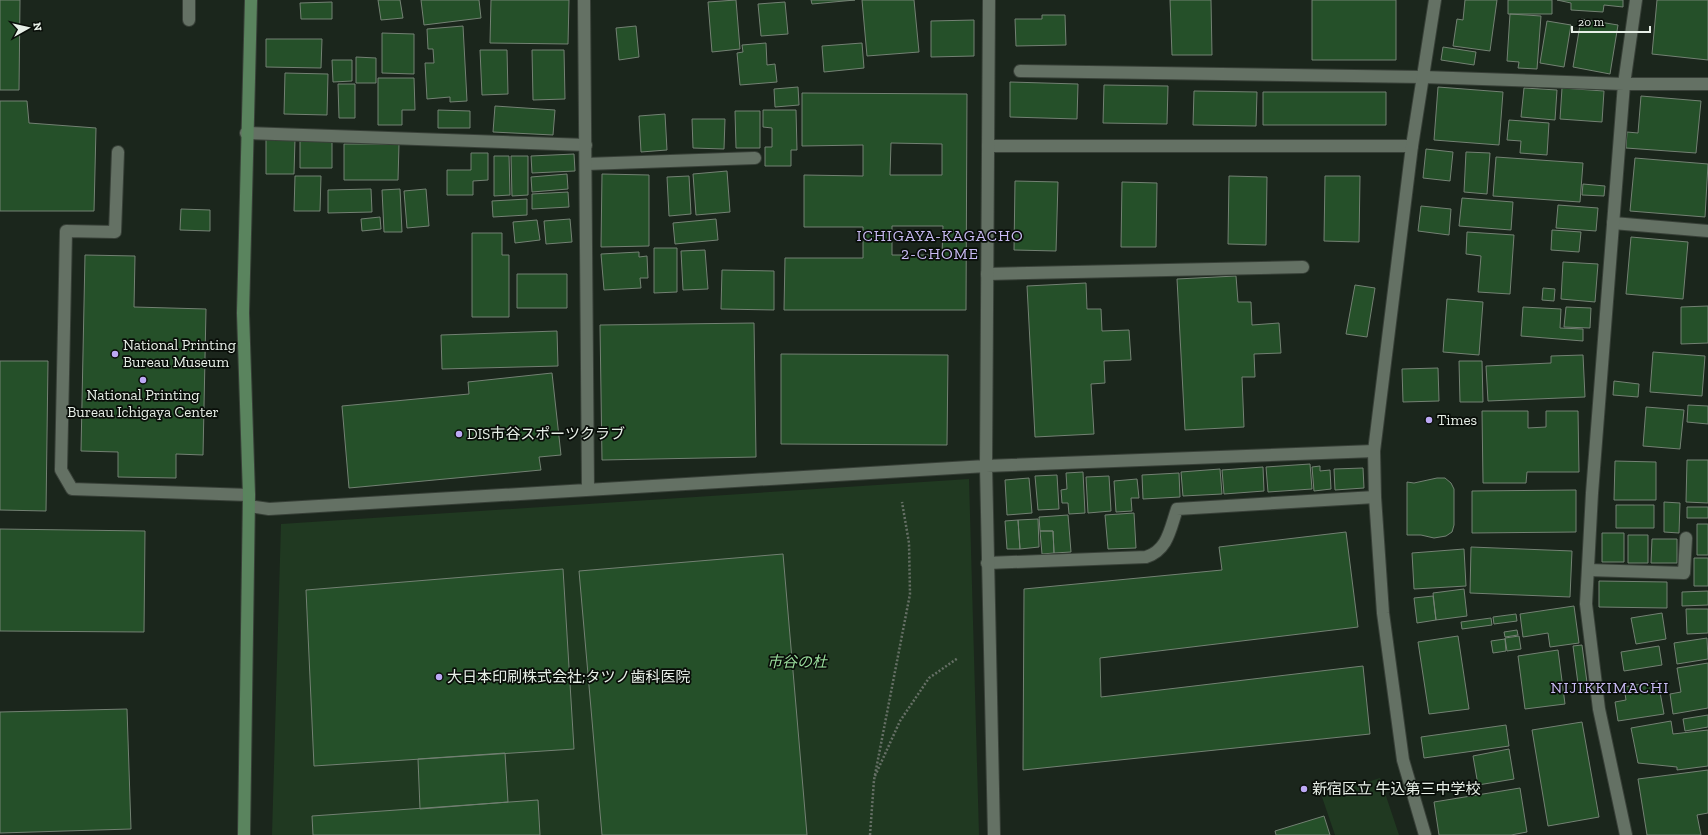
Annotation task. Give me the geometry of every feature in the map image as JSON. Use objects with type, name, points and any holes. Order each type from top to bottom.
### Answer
[{"type":"street","points":[[189,0],[189,20]]},
{"type":"street","points":[[244,835],[249,501],[243,312],[246,133],[251,0]]},
{"type":"street","points":[[584,0],[588,490]]},
{"type":"street","points":[[989,0],[986,466],[994,835]]},
{"type":"street","points":[[1425,835],[1403,760],[1384,613],[1374,497],[1374,451],[1412,146],[1435,0]]},
{"type":"street","points":[[1626,835],[1599,709],[1586,604],[1592,493],[1624,84],[1636,0]]},
{"type":"street","points":[[1020,71],[1423,77],[1624,84],[1708,84]]},
{"type":"street","points":[[246,133],[586,145]]},
{"type":"street","points":[[988,146],[1412,146]]},
{"type":"street","points":[[118,152],[115,232],[66,231],[61,470],[72,489],[249,501],[269,509],[986,466],[1374,451]]},
{"type":"street","points":[[586,164],[755,158]]},
{"type":"street","points":[[1613,223],[1708,231]]},
{"type":"street","points":[[987,274],[1303,267]]},
{"type":"street","points":[[987,562],[1146,557],[1157,554],[1166,542],[1177,509],[1374,497]]},
{"type":"street","points":[[1588,570],[1684,573],[1686,538]]},
{"type":"path","points":[[870,835],[874,780],[910,594],[909,543],[902,502]]},
{"type":"path","points":[[874,780],[900,721],[929,678],[958,658]]},
{"type":"green space","name":"市谷の杜","points":[[969,479],[979,835],[272,835],[281,524]]},
{"type":"green space","points":[[1380,778],[1399,835],[1335,835],[1322,797]]},
{"type":"building","points":[[0,0],[20,0],[19,90],[0,90]]},
{"type":"building","points":[[378,0],[400,0],[403,18],[381,20]]},
{"type":"building","points":[[421,0],[479,0],[481,18],[424,25]]},
{"type":"building","points":[[491,0],[569,0],[568,44],[490,43]]},
{"type":"building","points":[[736,0],[740,49],[712,52],[708,2]]},
{"type":"building","points":[[811,0],[855,0],[812,4]]},
{"type":"building","points":[[862,0],[914,0],[919,52],[867,56]]},
{"type":"building","points":[[1170,0],[1211,0],[1212,55],[1172,55]]},
{"type":"building","points":[[1312,0],[1396,0],[1396,60],[1312,60]]},
{"type":"building","points":[[1465,0],[1497,0],[1490,51],[1453,46],[1457,19],[1463,20]]},
{"type":"building","points":[[1508,0],[1552,0],[1552,14],[1508,14]]},
{"type":"building","points":[[1557,0],[1623,0],[1623,7],[1604,5],[1603,12],[1571,10],[1571,3]]},
{"type":"building","points":[[1657,0],[1708,0],[1708,60],[1652,54]]},
{"type":"building","points":[[332,2],[332,19],[301,19],[300,3]]},
{"type":"building","points":[[785,2],[788,34],[761,36],[758,4]]},
{"type":"building","points":[[1510,14],[1541,16],[1537,69],[1518,68],[1519,62],[1507,61]]},
{"type":"building","points":[[1042,15],[1065,15],[1066,45],[1016,46],[1015,19],[1042,19]]},
{"type":"building","points":[[1581,19],[1618,25],[1610,74],[1573,67]]},
{"type":"building","points":[[974,20],[974,56],[931,57],[931,21]]},
{"type":"building","points":[[1547,21],[1571,25],[1564,67],[1540,63]]},
{"type":"building","points":[[463,26],[467,101],[450,102],[450,97],[427,99],[425,63],[434,63],[433,49],[428,49],[427,29]]},
{"type":"building","points":[[636,26],[639,57],[619,60],[616,28]]},
{"type":"building","points":[[382,33],[414,34],[414,74],[382,73]]},
{"type":"building","points":[[266,39],[322,39],[321,68],[266,67]]},
{"type":"building","points":[[766,43],[767,65],[775,64],[777,82],[740,85],[737,53],[743,52],[742,45]]},
{"type":"building","points":[[862,43],[864,68],[824,72],[822,46]]},
{"type":"building","points":[[1443,47],[1476,52],[1474,65],[1441,60]]},
{"type":"building","points":[[480,50],[507,50],[508,94],[482,95]]},
{"type":"building","points":[[532,50],[564,50],[565,99],[533,100]]},
{"type":"building","points":[[356,57],[376,58],[376,83],[356,83]]},
{"type":"building","points":[[332,60],[352,60],[352,81],[333,82]]},
{"type":"building","points":[[285,73],[328,74],[327,115],[284,114]]},
{"type":"building","points":[[378,78],[414,78],[415,110],[402,110],[402,125],[378,125]]},
{"type":"building","points":[[1010,82],[1078,84],[1077,119],[1010,117]]},
{"type":"building","points":[[338,84],[355,84],[355,118],[339,118]]},
{"type":"building","points":[[1104,85],[1168,86],[1167,124],[1103,123]]},
{"type":"building","points":[[798,87],[799,105],[775,107],[774,89]]},
{"type":"building","points":[[1438,87],[1503,92],[1499,145],[1434,140]]},
{"type":"building","points":[[1524,88],[1557,90],[1555,120],[1521,117]]},
{"type":"building","points":[[1562,88],[1604,91],[1602,122],[1560,119]]},
{"type":"building","points":[[1194,91],[1257,92],[1256,126],[1193,125]]},
{"type":"building","points":[[1263,92],[1386,92],[1386,125],[1263,125]]},
{"type":"building","points":[[802,93],[967,94],[966,310],[784,310],[785,258],[863,258],[863,227],[804,227],[804,175],[863,176],[863,145],[802,146]],"holes":[[[891,143],[942,144],[942,175],[890,175]],[[892,226],[943,226],[942,255],[892,255]]]},
{"type":"building","points":[[1641,96],[1701,101],[1696,153],[1626,148],[1627,132],[1638,133]]},
{"type":"building","points":[[0,101],[27,101],[29,123],[96,128],[94,211],[0,211]]},
{"type":"building","points":[[495,106],[555,110],[553,135],[493,132]]},
{"type":"building","points":[[438,110],[470,111],[470,128],[438,128]]},
{"type":"building","points":[[763,110],[796,110],[797,150],[791,150],[791,166],[765,166],[765,147],[772,147],[772,128],[763,127]]},
{"type":"building","points":[[735,111],[760,111],[760,148],[736,148]]},
{"type":"building","points":[[665,114],[667,150],[641,152],[639,116]]},
{"type":"building","points":[[692,119],[725,119],[724,149],[693,148]]},
{"type":"building","points":[[1509,120],[1549,123],[1547,155],[1520,153],[1521,141],[1507,140]]},
{"type":"building","points":[[266,139],[295,139],[294,174],[266,174]]},
{"type":"building","points":[[300,141],[332,141],[332,168],[300,168]]},
{"type":"building","points":[[344,144],[399,144],[398,180],[344,180]]},
{"type":"building","points":[[1426,149],[1453,152],[1450,181],[1423,178]]},
{"type":"building","points":[[1466,152],[1490,153],[1487,194],[1464,192]]},
{"type":"building","points":[[471,153],[488,153],[488,180],[473,181],[473,195],[447,195],[447,170],[471,170]]},
{"type":"building","points":[[574,154],[575,171],[532,173],[531,156]]},
{"type":"building","points":[[494,156],[509,156],[510,195],[494,196]]},
{"type":"building","points":[[511,156],[528,156],[528,195],[512,196]]},
{"type":"building","points":[[1496,157],[1583,163],[1580,202],[1493,196]]},
{"type":"building","points":[[1635,158],[1708,164],[1705,217],[1630,211]]},
{"type":"building","points":[[727,171],[730,212],[696,215],[693,174]]},
{"type":"building","points":[[567,174],[568,189],[532,192],[531,177]]},
{"type":"building","points":[[602,174],[649,175],[649,246],[601,247]]},
{"type":"building","points":[[295,176],[321,176],[320,211],[294,211]]},
{"type":"building","points":[[689,176],[691,214],[669,216],[667,177]]},
{"type":"building","points":[[1229,176],[1267,177],[1266,245],[1228,244]]},
{"type":"building","points":[[1325,176],[1360,176],[1359,242],[1324,241]]},
{"type":"building","points":[[1015,181],[1058,182],[1056,251],[1014,250]]},
{"type":"building","points":[[1122,182],[1157,183],[1156,247],[1121,247]]},
{"type":"building","points":[[1583,184],[1605,186],[1604,196],[1582,195]]},
{"type":"building","points":[[371,189],[372,212],[328,213],[328,190]]},
{"type":"building","points":[[400,189],[402,232],[384,232],[382,190]]},
{"type":"building","points":[[426,189],[429,226],[407,228],[404,191]]},
{"type":"building","points":[[568,192],[569,207],[532,209],[532,194]]},
{"type":"building","points":[[1462,198],[1513,202],[1511,230],[1459,226]]},
{"type":"building","points":[[527,199],[527,215],[493,217],[492,201]]},
{"type":"building","points":[[1558,205],[1598,208],[1596,231],[1556,228]]},
{"type":"building","points":[[1421,206],[1451,209],[1449,235],[1418,231]]},
{"type":"building","points":[[181,209],[210,210],[210,231],[180,230]]},
{"type":"building","points":[[380,217],[381,229],[362,231],[361,219]]},
{"type":"building","points":[[570,219],[572,242],[546,244],[544,221]]},
{"type":"building","points":[[716,219],[718,240],[675,244],[673,223]]},
{"type":"building","points":[[537,220],[540,240],[515,243],[513,222]]},
{"type":"building","points":[[1552,230],[1581,232],[1579,252],[1551,250]]},
{"type":"building","points":[[1467,232],[1514,235],[1510,294],[1478,292],[1481,256],[1466,254]]},
{"type":"building","points":[[472,233],[502,233],[502,255],[509,255],[509,317],[472,317]]},
{"type":"building","points":[[1631,237],[1688,242],[1683,299],[1626,294]]},
{"type":"building","points":[[654,248],[677,248],[677,292],[654,293]]},
{"type":"building","points":[[705,250],[708,289],[683,290],[681,251]]},
{"type":"building","points":[[639,252],[639,257],[647,256],[648,278],[640,278],[641,288],[604,290],[601,254]]},
{"type":"building","name":"National Printing Bureau Ichigaya Center","points":[[85,255],[135,256],[134,307],[206,309],[203,455],[176,454],[176,478],[118,477],[118,452],[81,451]]},
{"type":"building","points":[[1563,262],[1598,264],[1595,302],[1561,299]]},
{"type":"building","points":[[722,270],[774,271],[774,310],[721,309]]},
{"type":"building","points":[[517,274],[567,274],[567,308],[517,308]]},
{"type":"building","points":[[1236,276],[1238,302],[1251,302],[1252,325],[1279,323],[1281,353],[1254,354],[1255,377],[1242,377],[1244,427],[1185,430],[1177,279]]},
{"type":"building","points":[[1086,283],[1087,309],[1101,309],[1102,331],[1129,330],[1131,360],[1104,361],[1105,383],[1091,384],[1094,434],[1035,437],[1027,286]]},
{"type":"building","points":[[1355,285],[1375,288],[1367,337],[1346,334]]},
{"type":"building","points":[[1543,288],[1555,289],[1554,301],[1542,300]]},
{"type":"building","points":[[1447,299],[1483,302],[1479,355],[1443,352]]},
{"type":"building","points":[[1708,306],[1708,343],[1681,344],[1681,307]]},
{"type":"building","points":[[1523,307],[1561,309],[1560,328],[1583,329],[1583,341],[1521,336]]},
{"type":"building","points":[[1566,307],[1591,308],[1590,328],[1564,327]]},
{"type":"building","points":[[754,323],[756,457],[602,460],[600,325]]},
{"type":"building","points":[[557,331],[558,366],[442,369],[441,335]]},
{"type":"building","points":[[1653,352],[1705,356],[1702,396],[1650,392]]},
{"type":"building","points":[[781,354],[948,355],[947,445],[781,444]]},
{"type":"building","points":[[1583,355],[1585,397],[1488,401],[1486,366],[1551,363],[1551,356]]},
{"type":"building","points":[[0,361],[48,361],[46,511],[0,510]]},
{"type":"building","points":[[1459,361],[1482,361],[1483,402],[1460,402]]},
{"type":"building","points":[[1438,368],[1439,401],[1403,402],[1402,369]]},
{"type":"building","points":[[552,373],[561,455],[539,457],[541,470],[349,488],[342,406],[469,394],[468,382]]},
{"type":"building","points":[[1614,381],[1639,384],[1638,397],[1613,395]]},
{"type":"building","points":[[1688,405],[1708,406],[1708,424],[1687,422]]},
{"type":"building","points":[[1646,407],[1684,410],[1680,449],[1643,446]]},
{"type":"building","points":[[1482,411],[1528,411],[1528,428],[1546,427],[1546,411],[1578,411],[1579,472],[1527,472],[1526,483],[1483,483]]},
{"type":"building","points":[[1687,460],[1708,460],[1708,503],[1686,502]]},
{"type":"building","points":[[1615,461],[1656,462],[1656,500],[1614,500]]},
{"type":"building","points":[[1310,464],[1312,489],[1268,492],[1266,467]]},
{"type":"building","points":[[1320,466],[1320,471],[1330,470],[1331,489],[1314,491],[1312,467]]},
{"type":"building","points":[[1263,467],[1264,491],[1224,494],[1222,470]]},
{"type":"building","points":[[1363,468],[1364,488],[1335,490],[1334,469]]},
{"type":"building","points":[[1220,469],[1222,494],[1183,496],[1181,472]]},
{"type":"building","points":[[1083,472],[1085,513],[1069,514],[1068,503],[1062,503],[1061,490],[1067,489],[1066,473]]},
{"type":"building","points":[[1179,473],[1180,497],[1143,499],[1142,475]]},
{"type":"building","points":[[1057,475],[1059,509],[1038,510],[1035,476]]},
{"type":"building","points":[[1109,476],[1111,511],[1088,513],[1086,477]]},
{"type":"building","points":[[1029,478],[1032,513],[1007,515],[1005,480]]},
{"type":"building","points":[[1437,478],[1445,478],[1451,483],[1454,489],[1454,525],[1452,532],[1446,536],[1434,538],[1421,535],[1407,535],[1407,482],[1414,483]]},
{"type":"building","points":[[1137,479],[1139,498],[1131,498],[1132,511],[1116,512],[1114,481]]},
{"type":"building","points":[[1576,490],[1576,532],[1472,533],[1472,491]]},
{"type":"building","points":[[1664,502],[1680,503],[1679,533],[1664,532]]},
{"type":"building","points":[[1616,505],[1654,505],[1654,528],[1616,528]]},
{"type":"building","points":[[1687,507],[1708,507],[1708,518],[1687,518]]},
{"type":"building","points":[[1134,513],[1136,548],[1108,549],[1105,515]]},
{"type":"building","points":[[1068,515],[1071,552],[1054,553],[1053,531],[1040,531],[1039,517]]},
{"type":"building","points":[[1038,519],[1039,547],[1020,549],[1018,520]]},
{"type":"building","points":[[1018,520],[1020,549],[1007,549],[1005,521]]},
{"type":"building","points":[[1697,524],[1708,524],[1708,555],[1697,555]]},
{"type":"building","points":[[0,529],[145,531],[144,632],[0,631]]},
{"type":"building","points":[[1040,531],[1053,531],[1054,553],[1042,554]]},
{"type":"building","points":[[1346,532],[1358,627],[1100,658],[1101,697],[1363,666],[1370,734],[1023,770],[1024,589],[1222,570],[1219,547]]},
{"type":"building","points":[[1602,533],[1624,533],[1624,562],[1602,562]]},
{"type":"building","points":[[1628,535],[1648,535],[1648,563],[1628,563]]},
{"type":"building","points":[[1652,539],[1677,539],[1677,563],[1651,563]]},
{"type":"building","points":[[1471,547],[1572,551],[1570,597],[1470,593]]},
{"type":"building","points":[[1464,549],[1466,586],[1414,589],[1412,553]]},
{"type":"building","points":[[783,554],[807,835],[602,835],[579,571]]},
{"type":"building","points":[[1694,558],[1708,558],[1708,586],[1694,586]]},
{"type":"building","points":[[563,569],[574,749],[314,766],[306,590]]},
{"type":"building","points":[[1599,581],[1667,582],[1667,608],[1599,607]]},
{"type":"building","points":[[1464,589],[1467,616],[1436,620],[1433,593]]},
{"type":"building","points":[[1708,591],[1708,605],[1682,606],[1682,592]]},
{"type":"building","points":[[1433,596],[1436,620],[1417,623],[1414,598]]},
{"type":"building","points":[[1574,606],[1579,643],[1550,647],[1548,633],[1523,637],[1520,614]]},
{"type":"building","points":[[1686,609],[1708,609],[1708,633],[1687,634]]},
{"type":"building","points":[[1662,613],[1666,639],[1636,644],[1631,618]]},
{"type":"building","points":[[1516,614],[1517,621],[1494,624],[1493,617]]},
{"type":"building","points":[[1491,618],[1492,625],[1462,629],[1461,622]]},
{"type":"building","points":[[1517,630],[1518,635],[1505,637],[1504,632]]},
{"type":"building","points":[[1458,636],[1469,709],[1429,714],[1418,642]]},
{"type":"building","points":[[1519,636],[1521,649],[1507,651],[1505,638]]},
{"type":"building","points":[[1707,638],[1708,659],[1677,664],[1674,643]]},
{"type":"building","points":[[1505,639],[1506,651],[1493,653],[1491,641]]},
{"type":"building","points":[[1582,645],[1588,690],[1579,691],[1573,646]]},
{"type":"building","points":[[1659,646],[1662,665],[1624,671],[1621,652]]},
{"type":"building","points":[[1558,650],[1565,704],[1525,709],[1518,656]]},
{"type":"building","points":[[1708,663],[1708,708],[1673,714],[1670,694],[1681,692],[1677,668]]},
{"type":"building","points":[[1658,681],[1664,714],[1618,721],[1615,702],[1626,700],[1624,687]]},
{"type":"building","points":[[127,709],[131,829],[0,833],[0,712]]},
{"type":"building","points":[[1708,715],[1708,727],[1685,731],[1683,719]]},
{"type":"building","points":[[1671,721],[1673,734],[1708,730],[1708,766],[1677,770],[1677,767],[1638,763],[1631,728]]},
{"type":"building","points":[[1582,722],[1599,817],[1548,826],[1532,730]]},
{"type":"building","points":[[1506,725],[1509,746],[1424,758],[1421,737]]},
{"type":"building","points":[[1509,749],[1514,779],[1478,785],[1473,756]]},
{"type":"building","points":[[505,753],[508,802],[420,809],[418,759]]},
{"type":"building","points":[[1708,770],[1708,813],[1697,815],[1701,835],[1647,835],[1638,779]]},
{"type":"building","points":[[1520,788],[1527,832],[1511,835],[1439,835],[1434,802]]},
{"type":"building","points":[[538,800],[540,835],[313,835],[312,816]]},
{"type":"building","points":[[1324,816],[1330,835],[1276,835],[1275,831]]},
{"type":"place","name":"National Printing Bureau Museum","points":[[115,354]]},
{"type":"place","name":"National Printing Bureau Ichigaya Center","points":[[143,380]]},
{"type":"place","name":"Times","points":[[1429,420]]},
{"type":"place","name":"DIS市谷スポーツクラブ","points":[[459,434]]},
{"type":"place","name":"大日本印刷株式会社;タツノ歯科医院","points":[[439,677]]},
{"type":"place","name":"新宿区立 牛込第三中学校","points":[[1304,789]]},
{"type":"district","name":"ICHIGAYA-KAGACHO 2-CHOME","points":[[940,244]]},
{"type":"district","name":"NIJIKKIMACHI","points":[[1610,687]]}]
